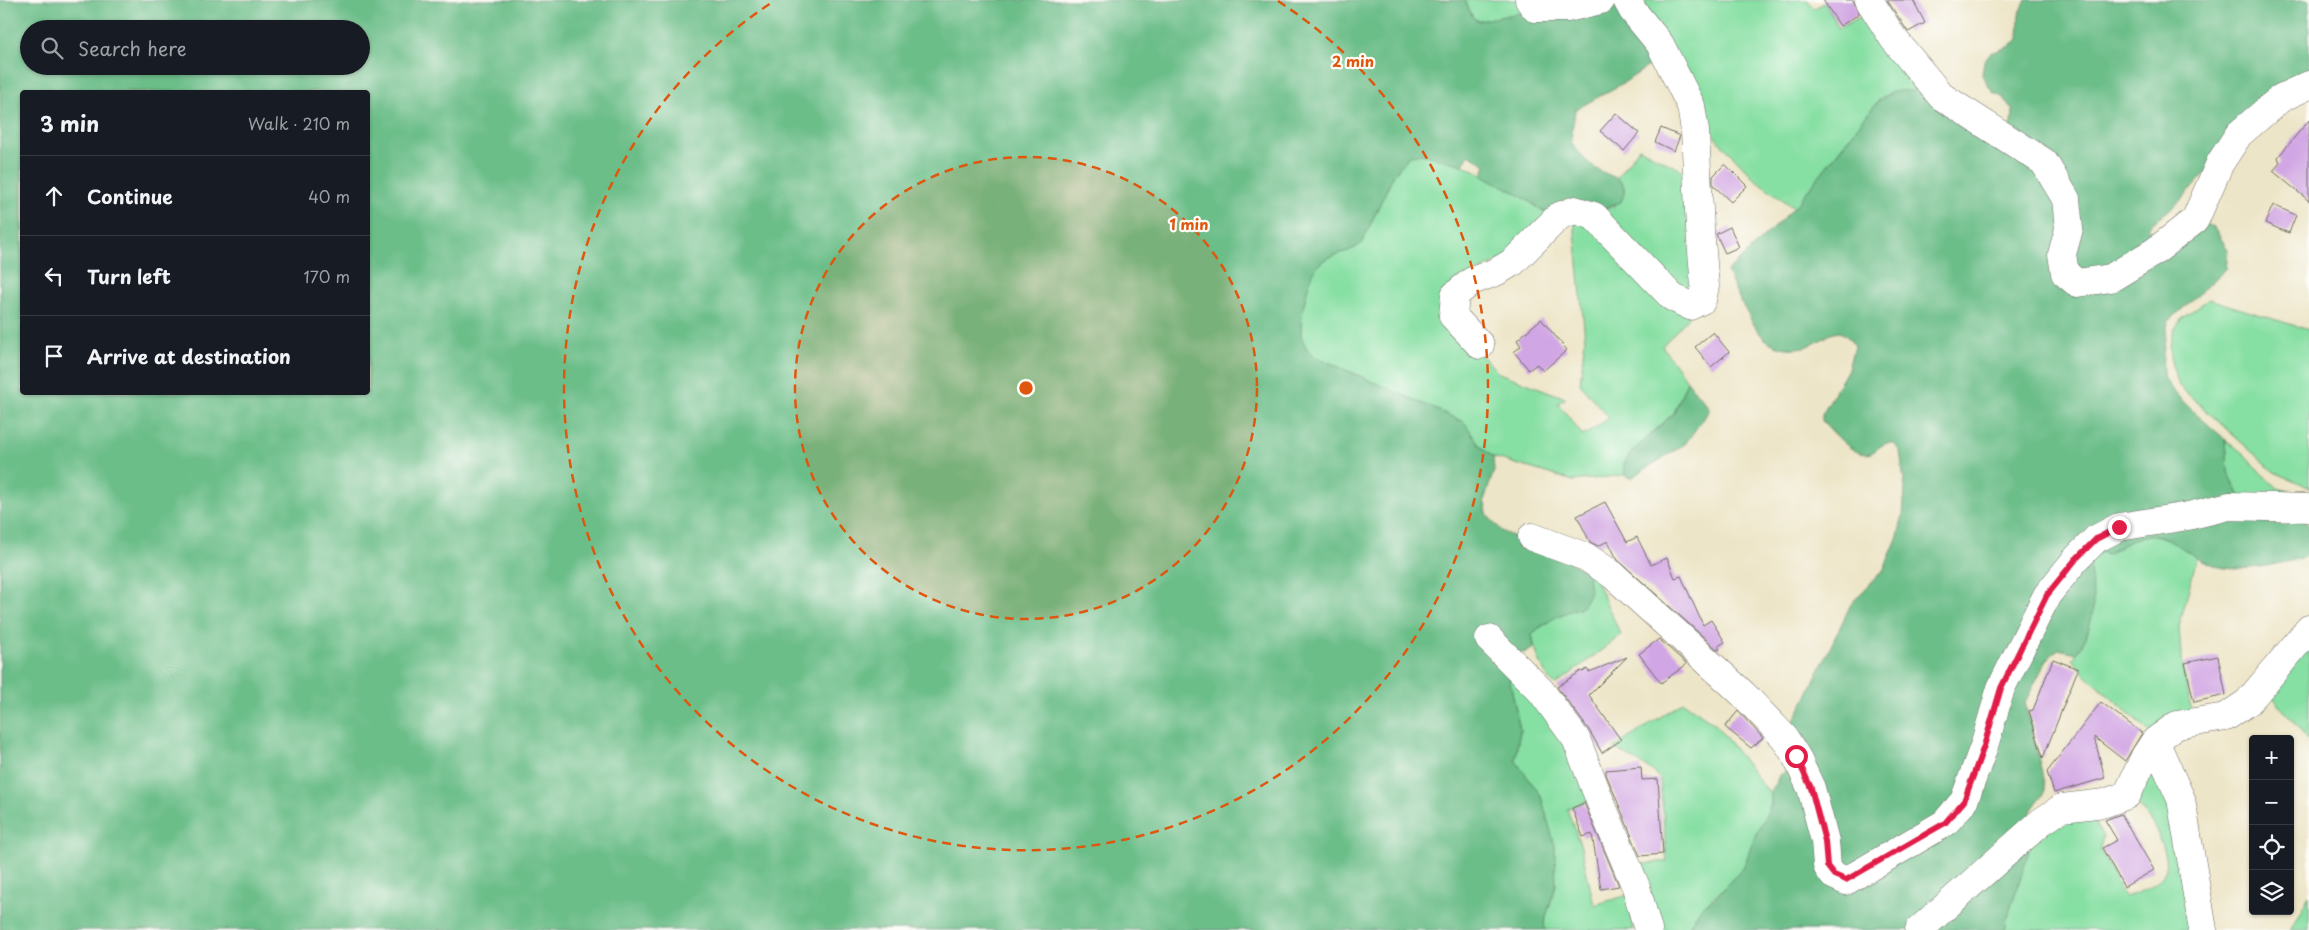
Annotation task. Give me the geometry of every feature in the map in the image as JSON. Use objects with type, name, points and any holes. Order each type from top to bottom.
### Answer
[{"type":"street","points":[[1529,0],[1535,8],[1568,8],[1601,0]]},
{"type":"street","points":[[1480,345],[1453,316],[1456,295],[1472,281],[1496,272],[1513,262],[1559,216],[1575,210],[1594,216],[1672,297],[1690,306],[1702,300],[1705,286],[1695,131],[1691,106],[1660,44],[1633,11],[1628,0]]},
{"type":"street","points":[[1869,0],[1893,38],[1941,96],[2044,162],[2066,198],[2069,229],[2062,254],[2065,273],[2077,283],[2111,278],[2154,252],[2195,220],[2220,163],[2239,134],[2281,98],[2309,85]]},
{"type":"street","points":[[1532,537],[1586,556],[1613,575],[1743,694],[1784,737],[1796,756],[1811,788],[1825,841],[1827,866],[1834,875],[1846,880],[1945,823],[1964,801],[1984,746],[2001,688],[2047,595],[2076,559],[2096,539],[2119,527],[2188,516],[2229,506],[2309,508]]},
{"type":"street","points":[[1919,930],[2041,822],[2062,808],[2106,802],[2127,795],[2145,756],[2155,740],[2177,726],[2226,717],[2248,702],[2309,629]]},
{"type":"street","points":[[1489,639],[1541,691],[1576,739],[1636,887],[1648,930]]},
{"type":"street","points":[[2155,740],[2181,799],[2203,930]]},
{"type":"green space","points":[[0,0],[1465,0],[1473,18],[1479,21],[1514,14],[1608,3],[1623,11],[1656,61],[1625,82],[1575,110],[1571,142],[1592,166],[1618,179],[1622,183],[1624,194],[1621,202],[1599,210],[1550,217],[1526,199],[1482,175],[1486,165],[1469,154],[1463,165],[1421,154],[1410,155],[1394,174],[1361,244],[1351,250],[1323,260],[1315,270],[1308,287],[1301,327],[1301,334],[1305,345],[1312,355],[1464,422],[1481,447],[1493,457],[1494,471],[1484,500],[1488,516],[1503,532],[1559,555],[1588,573],[1590,592],[1582,607],[1556,617],[1532,634],[1534,648],[1525,653],[1514,652],[1508,672],[1520,730],[1515,760],[1541,796],[1555,846],[1556,885],[1544,923],[1545,930],[0,930]]},
{"type":"green space","points":[[1465,0],[1519,0],[1525,13],[1479,21],[1473,18]]},
{"type":"green space","points":[[1642,0],[1808,0],[1814,8],[1825,3],[1839,28],[1868,13],[1932,99],[1890,92],[1877,102],[1794,208],[1757,181],[1711,133],[1671,49]]},
{"type":"green space","points":[[2026,0],[2309,0],[2309,78],[2201,178],[2180,201],[2148,227],[2165,246],[2201,223],[2214,227],[2228,250],[2226,269],[2168,322],[2163,354],[2163,372],[2166,380],[2180,398],[2226,440],[2228,471],[2242,501],[2301,513],[2309,526],[2309,555],[2264,566],[2228,569],[2202,560],[2166,538],[2155,535],[2143,536],[2127,542],[2107,555],[2101,552],[2088,558],[2093,607],[2089,628],[2084,640],[2077,653],[2058,649],[2046,661],[2025,702],[2044,781],[2044,793],[2032,809],[2027,824],[2028,855],[2005,930],[1688,930],[1701,907],[1715,898],[1744,866],[1755,836],[1771,806],[1771,792],[1779,776],[1789,769],[1791,726],[1851,604],[1884,569],[1898,536],[1903,515],[1905,489],[1900,451],[1892,443],[1883,445],[1871,453],[1864,454],[1844,443],[1822,421],[1822,414],[1848,369],[1854,346],[1849,339],[1840,332],[1831,334],[1808,346],[1785,348],[1774,345],[1763,337],[1751,321],[1727,272],[1794,208],[1877,102],[1889,94],[1897,91],[1911,91],[2006,129],[2012,125],[2013,109],[2003,97],[1993,93],[1982,75],[1984,61],[1990,53],[2011,46],[2018,39],[2019,15]]},
{"type":"green space","points":[[1639,148],[1691,175],[1698,267],[1688,298],[1599,210],[1613,207],[1624,188],[1617,177]]},
{"type":"green space","points":[[1421,154],[1458,163],[1485,175],[1520,195],[1550,218],[1508,257],[1465,278],[1465,338],[1499,373],[1566,398],[1558,403],[1583,436],[1609,418],[1580,384],[1585,339],[1574,220],[1578,216],[1689,317],[1662,346],[1687,381],[1674,413],[1630,454],[1624,464],[1625,475],[1573,481],[1493,457],[1481,447],[1464,422],[1312,355],[1307,348],[1301,334],[1302,318],[1308,287],[1315,270],[1323,260],[1351,250],[1361,244],[1394,174],[1410,155]]},
{"type":"green space","points":[[2209,299],[2309,330],[2309,488],[2274,472],[2179,386],[2172,365],[2170,345],[2174,330],[2182,318]]},
{"type":"green space","points":[[1687,381],[1710,409],[1685,444],[1631,478],[1625,475],[1624,464],[1630,454],[1674,413]]},
{"type":"green space","points":[[2226,440],[2244,454],[2278,488],[2306,497],[2242,501],[2228,471]]},
{"type":"green space","points":[[2151,534],[2173,541],[2197,557],[2179,627],[2181,654],[2192,716],[2152,734],[2084,674],[2073,659],[2086,638],[2088,629],[2089,570],[2087,558],[2101,552],[2107,555],[2128,542]]},
{"type":"green space","points":[[1592,572],[1621,635],[1556,685],[1543,669],[1532,634],[1560,613],[1588,573]]},
{"type":"green space","points":[[2309,640],[2309,741],[2266,689]]},
{"type":"green space","points":[[1508,672],[1533,689],[1592,799],[1567,809],[1581,847],[1594,905],[1628,895],[1634,930],[1545,930],[1544,923],[1556,885],[1541,796],[1515,760],[1520,730]]},
{"type":"green space","points":[[1683,702],[1715,724],[1771,795],[1771,800],[1769,811],[1756,834],[1743,867],[1699,912],[1688,930],[1653,930],[1637,865],[1667,861],[1660,779],[1650,769],[1614,748]]},
{"type":"green space","points":[[2150,765],[2165,773],[2198,930],[2005,930],[2027,855],[2027,841],[2062,816],[2092,816],[2103,837],[2100,847],[2124,897],[2155,884],[2160,879],[2164,874],[2167,863],[2163,847],[2152,823],[2133,800]]},
{"type":"green space","points":[[2309,895],[2309,930],[2290,930]]},
{"type":"building","points":[[1823,0],[1853,0],[1859,14],[1840,26]]},
{"type":"building","points":[[1887,0],[1913,0],[1925,23],[1908,32]]},
{"type":"building","points":[[1616,113],[1639,133],[1624,151],[1600,131]]},
{"type":"building","points":[[2309,120],[2309,201],[2273,171],[2280,163],[2278,157]]},
{"type":"building","points":[[1661,128],[1680,136],[1674,151],[1655,142]]},
{"type":"building","points":[[1725,164],[1747,186],[1731,202],[1713,185],[1713,176]]},
{"type":"building","points":[[2273,205],[2296,215],[2289,233],[2265,223]]},
{"type":"building","points":[[1730,227],[1739,247],[1725,253],[1716,234]]},
{"type":"building","points":[[1541,319],[1567,350],[1543,371],[1537,364],[1529,370],[1514,352],[1521,346],[1517,340]]},
{"type":"building","points":[[1713,332],[1729,352],[1711,367],[1695,347]]},
{"type":"building","points":[[1605,502],[1627,542],[1637,537],[1651,565],[1667,558],[1675,578],[1681,576],[1703,625],[1711,620],[1725,642],[1718,646],[1720,649],[1718,650],[1617,559],[1608,541],[1598,546],[1590,542],[1577,516]]},
{"type":"building","points":[[1659,639],[1687,664],[1661,683],[1639,654]]},
{"type":"building","points":[[2218,656],[2226,695],[2194,702],[2185,663]]},
{"type":"building","points":[[1627,657],[1589,695],[1621,740],[1602,753],[1589,730],[1557,687],[1581,671],[1583,672],[1587,669],[1589,672]]},
{"type":"building","points":[[2053,659],[2078,669],[2043,758],[2029,711],[2033,710]]},
{"type":"building","points":[[2101,702],[2142,733],[2125,761],[2094,737],[2105,778],[2054,793],[2047,772]]},
{"type":"building","points":[[1738,711],[1763,738],[1751,748],[1725,727]]},
{"type":"building","points":[[1641,767],[1642,780],[1658,779],[1663,854],[1640,856],[1606,774],[1606,770]]},
{"type":"building","points":[[1584,803],[1619,886],[1601,889],[1592,834],[1583,837],[1572,808]]},
{"type":"building","points":[[2121,814],[2154,870],[2124,887],[2102,848],[2117,840],[2105,820]]},
{"type":"route","points":[[1796,756],[1811,788],[1825,841],[1827,866],[1834,875],[1846,880],[1898,852],[1945,823],[1964,801],[1984,746],[2001,688],[2047,595],[2076,559],[2096,539],[2119,527]]}]
